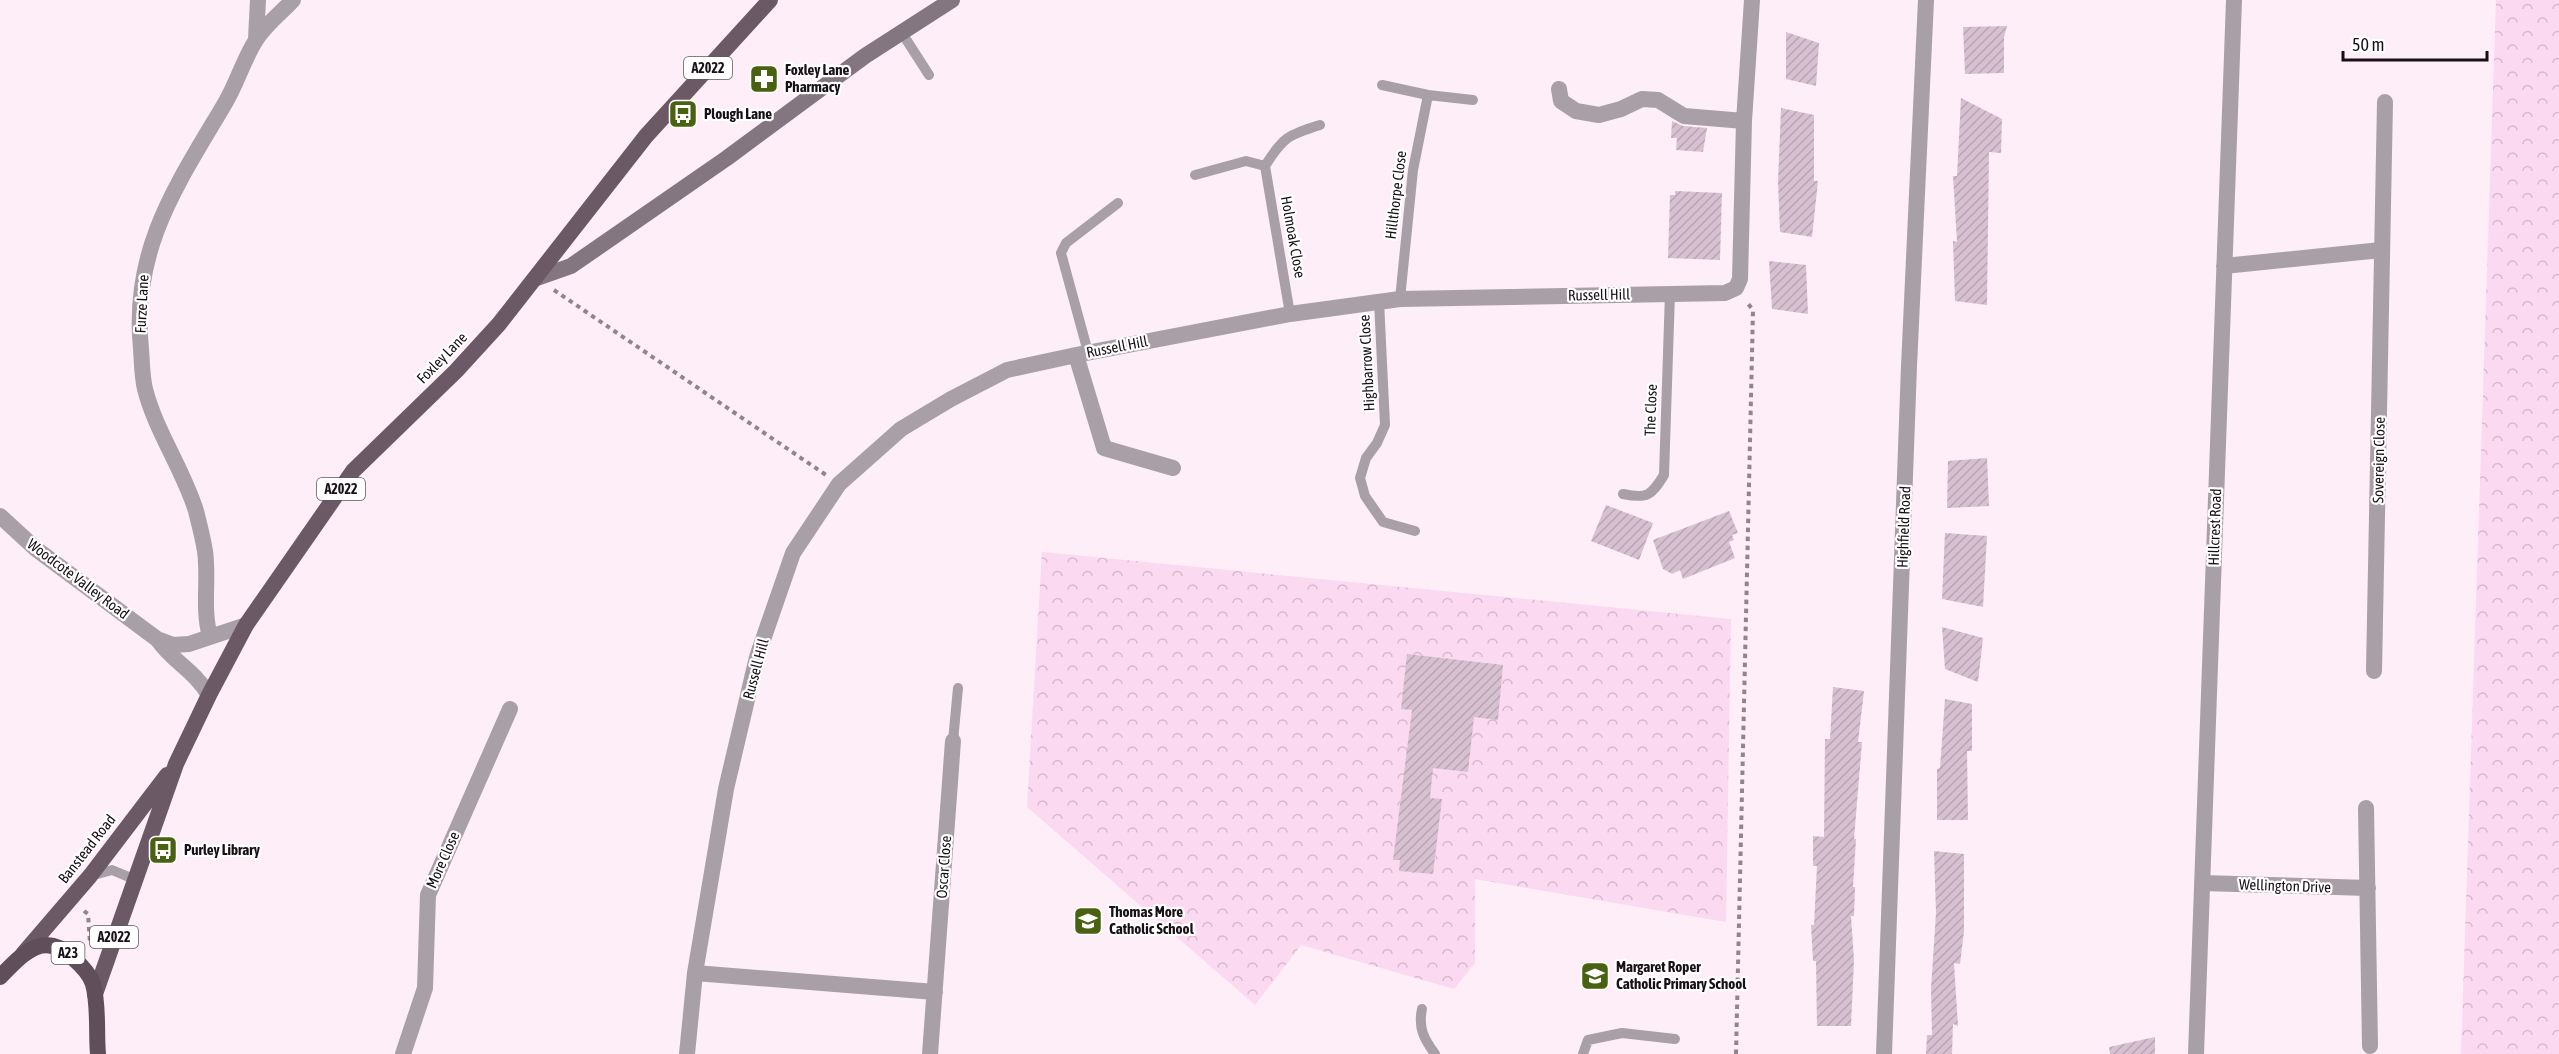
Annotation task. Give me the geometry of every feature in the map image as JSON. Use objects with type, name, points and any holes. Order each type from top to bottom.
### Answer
[{"type":"highway","name":"Banstead Road","points":[[0,977],[23,954],[42,945],[63,948],[91,978],[95,994],[97,1046]]},
{"type":"main road","name":"Foxley Lane","points":[[176,764],[246,625],[353,471],[456,371],[499,324],[646,136],[770,0]]},
{"type":"main road","points":[[537,278],[571,266],[952,0]]},
{"type":"main road","name":"Banstead Road","points":[[23,954],[90,876],[176,764]]},
{"type":"main road","name":"A2022","points":[[95,994],[176,764]]},
{"type":"street","points":[[256,39],[258,0]]},
{"type":"street","name":"Furze Lane","points":[[210,636],[206,620],[205,551],[196,512],[184,478],[155,419],[145,388],[139,332],[140,298],[145,262],[159,222],[178,182],[230,95],[256,39],[293,0]]},
{"type":"street","points":[[1736,288],[1740,279],[1743,121],[1752,0]]},
{"type":"street","name":"Highfield Road","points":[[1884,1054],[1910,354],[1926,0]]},
{"type":"street","name":"Hillcrest Road","points":[[2196,1054],[2234,0]]},
{"type":"street","points":[[1559,89],[1561,101],[1576,111],[1587,113],[1599,115],[1621,110],[1642,99],[1658,100],[1684,116],[1743,121]]},
{"type":"street","name":"Sovereign Close","points":[[2374,671],[2385,102]]},
{"type":"street","points":[[2224,267],[2381,250]]},
{"type":"street","name":"Russell Hill","points":[[687,1054],[695,973],[726,789],[757,657],[793,553],[839,484],[901,429],[951,399],[1007,370],[1082,353],[1290,314],[1400,300],[1725,293],[1736,288]]},
{"type":"street","points":[[1082,353],[1104,448],[1173,468]]},
{"type":"street","name":"Woodcote Valley Road","points":[[0,516],[36,549],[157,639],[166,652],[192,672],[209,695]]},
{"type":"street","name":"Woodcote Valley Road","points":[[157,639],[180,646],[246,625]]},
{"type":"street","name":"More Close","points":[[403,1054],[425,988],[428,895],[510,709]]},
{"type":"street","name":"Oscar Close","points":[[930,1054],[953,741]]},
{"type":"street","points":[[2366,808],[2370,1046]]},
{"type":"street","name":"Wellington Drive","points":[[2202,883],[2368,888]]},
{"type":"street","points":[[695,973],[934,992]]},
{"type":"lane","points":[[902,33],[929,75]]},
{"type":"lane","points":[[1382,85],[1428,95],[1473,100]]},
{"type":"lane","name":"Hillthorpe Close","points":[[1400,300],[1413,170],[1428,95]]},
{"type":"lane","points":[[1196,175],[1246,161],[1265,166],[1290,134],[1320,125]]},
{"type":"lane","name":"Holmoak Close","points":[[1265,166],[1290,314]]},
{"type":"lane","points":[[1082,353],[1061,253],[1066,243],[1118,203]]},
{"type":"lane","name":"The Close","points":[[1623,494],[1640,498],[1654,492],[1664,476],[1671,293]]},
{"type":"lane","name":"Highbarrow Close","points":[[1379,302],[1385,425],[1377,443],[1366,458],[1360,478],[1365,496],[1383,522],[1414,531]]},
{"type":"lane","points":[[953,741],[958,688]]},
{"type":"lane","points":[[90,876],[112,870],[136,880]]},
{"type":"lane","points":[[1422,1009],[1419,1023],[1425,1040],[1435,1054]]},
{"type":"lane","points":[[1583,1054],[1588,1040],[1622,1033],[1675,1039]]},
{"type":"path","points":[[537,278],[839,484]]},
{"type":"path","points":[[1736,288],[1752,310],[1736,1054]]},
{"type":"path","points":[[62,909],[74,920],[85,910],[88,914],[90,942],[109,951]]},
{"type":"green space","points":[[2496,0],[2559,0],[2559,1054],[2461,1054]]},
{"type":"green space","points":[[1042,552],[1731,619],[1726,922],[1475,879],[1475,963],[1454,989],[1301,945],[1255,1005],[1027,807]]},
{"type":"building","points":[[2007,26],[2004,37],[2004,73],[1965,74],[1963,27]]},
{"type":"building","points":[[1786,32],[1819,43],[1816,86],[1786,79]]},
{"type":"building","points":[[1961,98],[2002,119],[2001,153],[1989,152],[1987,305],[1955,301],[1953,241],[1957,242],[1953,176],[1957,176]]},
{"type":"building","points":[[1781,108],[1814,115],[1814,181],[1818,181],[1812,237],[1780,232],[1778,182]]},
{"type":"building","points":[[1672,121],[1683,126],[1707,128],[1703,152],[1676,150],[1677,138],[1671,138]]},
{"type":"building","points":[[1675,191],[1722,193],[1720,260],[1668,258],[1670,195],[1675,195]]},
{"type":"building","points":[[1769,261],[1806,265],[1808,314],[1772,309]]},
{"type":"building","points":[[1987,458],[1989,506],[1947,508],[1948,461]]},
{"type":"building","points":[[1606,505],[1653,523],[1639,560],[1591,541]]},
{"type":"building","points":[[1729,511],[1738,533],[1732,535],[1734,540],[1729,542],[1735,558],[1683,579],[1680,570],[1672,574],[1663,569],[1653,540]]},
{"type":"building","points":[[1945,533],[1987,536],[1983,607],[1942,599]]},
{"type":"building","points":[[1942,627],[1983,638],[1978,682],[1945,669]]},
{"type":"building","points":[[1407,654],[1503,665],[1498,720],[1474,717],[1468,772],[1433,768],[1430,798],[1442,799],[1433,874],[1399,871],[1400,860],[1393,860],[1412,710],[1401,709]]},
{"type":"building","points":[[1833,687],[1864,691],[1858,742],[1862,742],[1854,839],[1856,839],[1854,916],[1851,916],[1854,960],[1851,1026],[1817,1026],[1816,961],[1813,961],[1811,925],[1814,925],[1817,866],[1813,866],[1813,836],[1824,837],[1825,739],[1830,739]]},
{"type":"building","points":[[1945,699],[1972,704],[1972,751],[1967,751],[1968,820],[1937,820],[1937,769],[1940,768]]},
{"type":"building","points":[[1934,851],[1964,854],[1964,931],[1960,964],[1954,963],[1958,1026],[1953,1024],[1952,1054],[1926,1054],[1927,1035],[1932,1035],[1931,989],[1936,913]]},
{"type":"building","points":[[2155,1037],[2155,1054],[2110,1054],[2109,1047]]},
{"type":"place","name":"Foxley Lane Pharmacy","points":[[764,79]]},
{"type":"place","name":"Plough Lane","points":[[683,114]]},
{"type":"place","name":"Purley Library","points":[[163,850]]},
{"type":"place","name":"Thomas More Catholic School","points":[[1088,921]]},
{"type":"place","name":"Margaret Roper Catholic Primary School","points":[[1595,976]]}]
